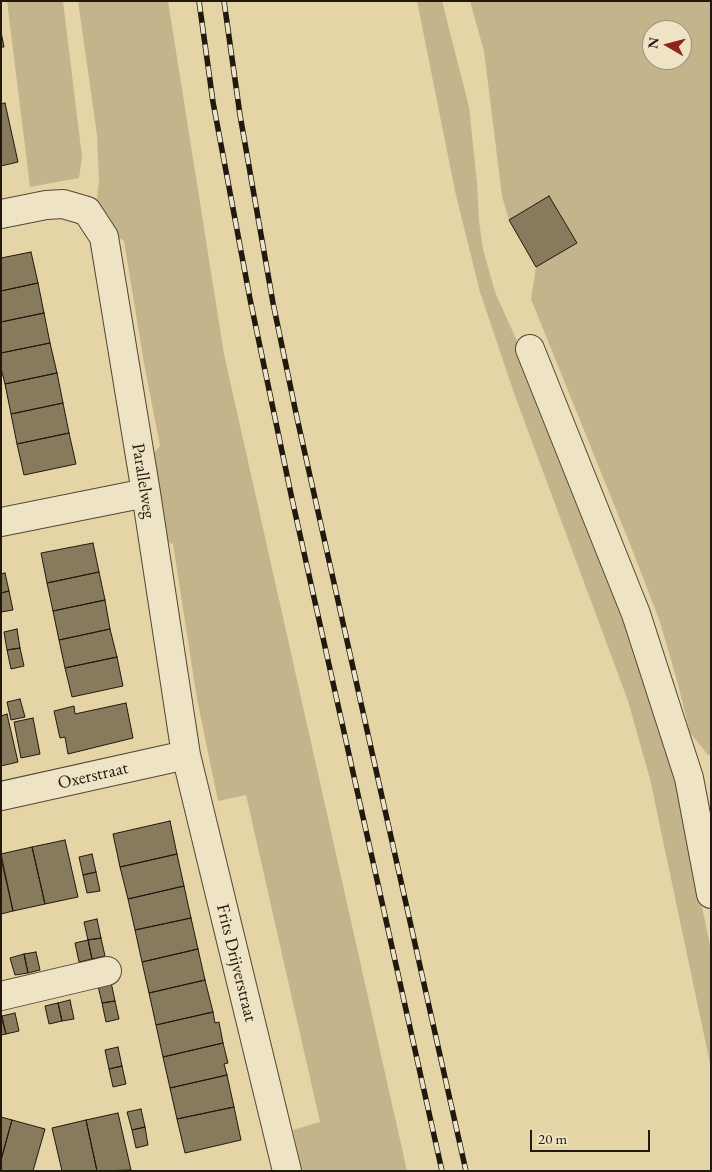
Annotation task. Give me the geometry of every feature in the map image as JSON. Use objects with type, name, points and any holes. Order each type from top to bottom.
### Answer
[{"type":"street","name":"Parallelweg","points":[[1,214],[46,205],[63,204],[87,211],[104,237],[186,755]]},
{"type":"street","points":[[530,349],[700,776],[711,894]]},
{"type":"street","points":[[1,522],[146,493]]},
{"type":"street","name":"Oxerstraat","points":[[1,796],[186,755]]},
{"type":"street","name":"Frits Drijverstraat","points":[[186,755],[287,1171]]},
{"type":"street","points":[[1,996],[107,971]]},
{"type":"shaded area","points":[[7,1],[63,1],[82,157],[79,178],[30,187]]},
{"type":"shaded area","points":[[78,1],[168,1],[224,354],[407,1171],[302,1171],[293,1130],[320,1122],[246,795],[218,801],[197,699],[173,544],[158,539],[147,462],[160,446],[124,241],[107,229],[96,205],[99,181],[97,135]]},
{"type":"shaded area","points":[[417,1],[442,1],[469,107],[479,221],[483,249],[495,292],[516,339],[538,408],[554,436],[620,603],[676,782],[711,950],[711,1068],[650,779],[628,701],[515,396],[480,292],[455,191]]},
{"type":"shaded area","points":[[470,1],[711,1],[711,755],[708,755],[690,733],[660,622],[531,299],[536,267],[577,243],[549,196],[509,220],[502,196],[484,51]]},
{"type":"building","points":[[1,32],[4,47],[1,47]]},
{"type":"building","points":[[5,103],[18,162],[1,166],[1,104]]},
{"type":"building","points":[[549,196],[577,243],[536,267],[509,220]]},
{"type":"building","points":[[31,252],[38,283],[1,291],[1,258]]},
{"type":"building","points":[[38,283],[44,313],[1,322],[1,291]]},
{"type":"building","points":[[44,313],[50,343],[1,353],[1,322]]},
{"type":"building","points":[[50,343],[57,373],[5,384],[1,368],[1,353]]},
{"type":"building","points":[[57,373],[63,403],[11,414],[5,384]]},
{"type":"building","points":[[63,403],[69,433],[17,444],[11,414]]},
{"type":"building","points":[[69,433],[76,464],[24,475],[17,444]]},
{"type":"building","points":[[93,543],[99,572],[47,583],[41,553]]},
{"type":"building","points":[[99,572],[105,600],[53,611],[47,583]]},
{"type":"building","points":[[5,573],[9,591],[1,593],[1,574]]},
{"type":"building","points":[[9,591],[13,610],[1,612],[1,593]]},
{"type":"building","points":[[105,600],[110,629],[59,640],[53,611]]},
{"type":"building","points":[[17,629],[20,648],[7,650],[4,632]]},
{"type":"building","points":[[110,629],[117,657],[65,668],[59,640]]},
{"type":"building","points":[[20,648],[24,666],[11,669],[7,650]]},
{"type":"building","points":[[117,657],[123,686],[72,697],[65,668]]},
{"type":"building","points":[[20,699],[25,717],[11,720],[7,702]]},
{"type":"building","points":[[126,703],[133,738],[68,754],[65,737],[60,738],[54,711],[74,706],[75,714]]},
{"type":"building","points":[[7,714],[18,762],[1,766],[1,716]]},
{"type":"building","points":[[33,718],[40,754],[21,758],[14,722]]},
{"type":"building","points":[[170,821],[177,854],[120,867],[113,834]]},
{"type":"building","points":[[65,840],[78,897],[45,904],[32,847]]},
{"type":"building","points":[[32,847],[45,904],[13,911],[1,854]]},
{"type":"building","points":[[92,854],[96,872],[83,875],[79,857]]},
{"type":"building","points":[[177,854],[184,886],[128,899],[120,867]]},
{"type":"building","points":[[1,858],[13,911],[1,914]]},
{"type":"building","points":[[96,872],[100,891],[87,893],[83,875]]},
{"type":"building","points":[[184,886],[191,918],[135,930],[128,899]]},
{"type":"building","points":[[191,918],[198,949],[142,962],[135,930]]},
{"type":"building","points":[[97,919],[101,938],[88,940],[84,922]]},
{"type":"building","points":[[101,938],[105,956],[92,959],[88,940]]},
{"type":"building","points":[[88,940],[92,959],[79,962],[75,943]]},
{"type":"building","points":[[198,949],[205,980],[149,993],[142,962]]},
{"type":"building","points":[[36,952],[40,970],[28,973],[24,954]]},
{"type":"building","points":[[24,954],[28,973],[15,975],[10,958]]},
{"type":"building","points":[[205,980],[213,1012],[156,1025],[149,993]]},
{"type":"building","points":[[111,982],[115,1001],[102,1003],[98,986]]},
{"type":"building","points":[[70,1000],[74,1019],[62,1021],[58,1003]]},
{"type":"building","points":[[115,1001],[119,1019],[106,1022],[102,1003]]},
{"type":"building","points":[[58,1003],[62,1021],[49,1024],[45,1006]]},
{"type":"building","points":[[213,1012],[215,1023],[219,1022],[223,1043],[163,1057],[156,1025]]},
{"type":"building","points":[[15,1013],[19,1031],[6,1034],[2,1016]]},
{"type":"building","points":[[1,1016],[6,1034],[1,1035]]},
{"type":"building","points":[[223,1043],[228,1063],[224,1064],[227,1075],[170,1088],[163,1057]]},
{"type":"building","points":[[118,1047],[122,1066],[109,1069],[105,1050]]},
{"type":"building","points":[[122,1066],[126,1084],[113,1087],[109,1069]]},
{"type":"building","points":[[227,1075],[234,1107],[177,1119],[170,1088]]},
{"type":"building","points":[[234,1107],[241,1140],[185,1153],[177,1119]]},
{"type":"building","points":[[141,1109],[145,1127],[132,1130],[127,1112]]},
{"type":"building","points":[[118,1113],[131,1170],[97,1171],[86,1120]]},
{"type":"building","points":[[1,1117],[12,1120],[1,1160]]},
{"type":"building","points":[[12,1120],[45,1129],[33,1171],[1,1171],[1,1160]]},
{"type":"building","points":[[86,1120],[97,1171],[62,1171],[52,1128]]},
{"type":"building","points":[[145,1127],[148,1145],[136,1148],[132,1130]]},
{"type":"railway","points":[[199,1],[213,102],[250,299],[292,499],[442,1171]]},
{"type":"railway","points":[[224,1],[240,115],[273,303],[297,418],[466,1171]]}]
